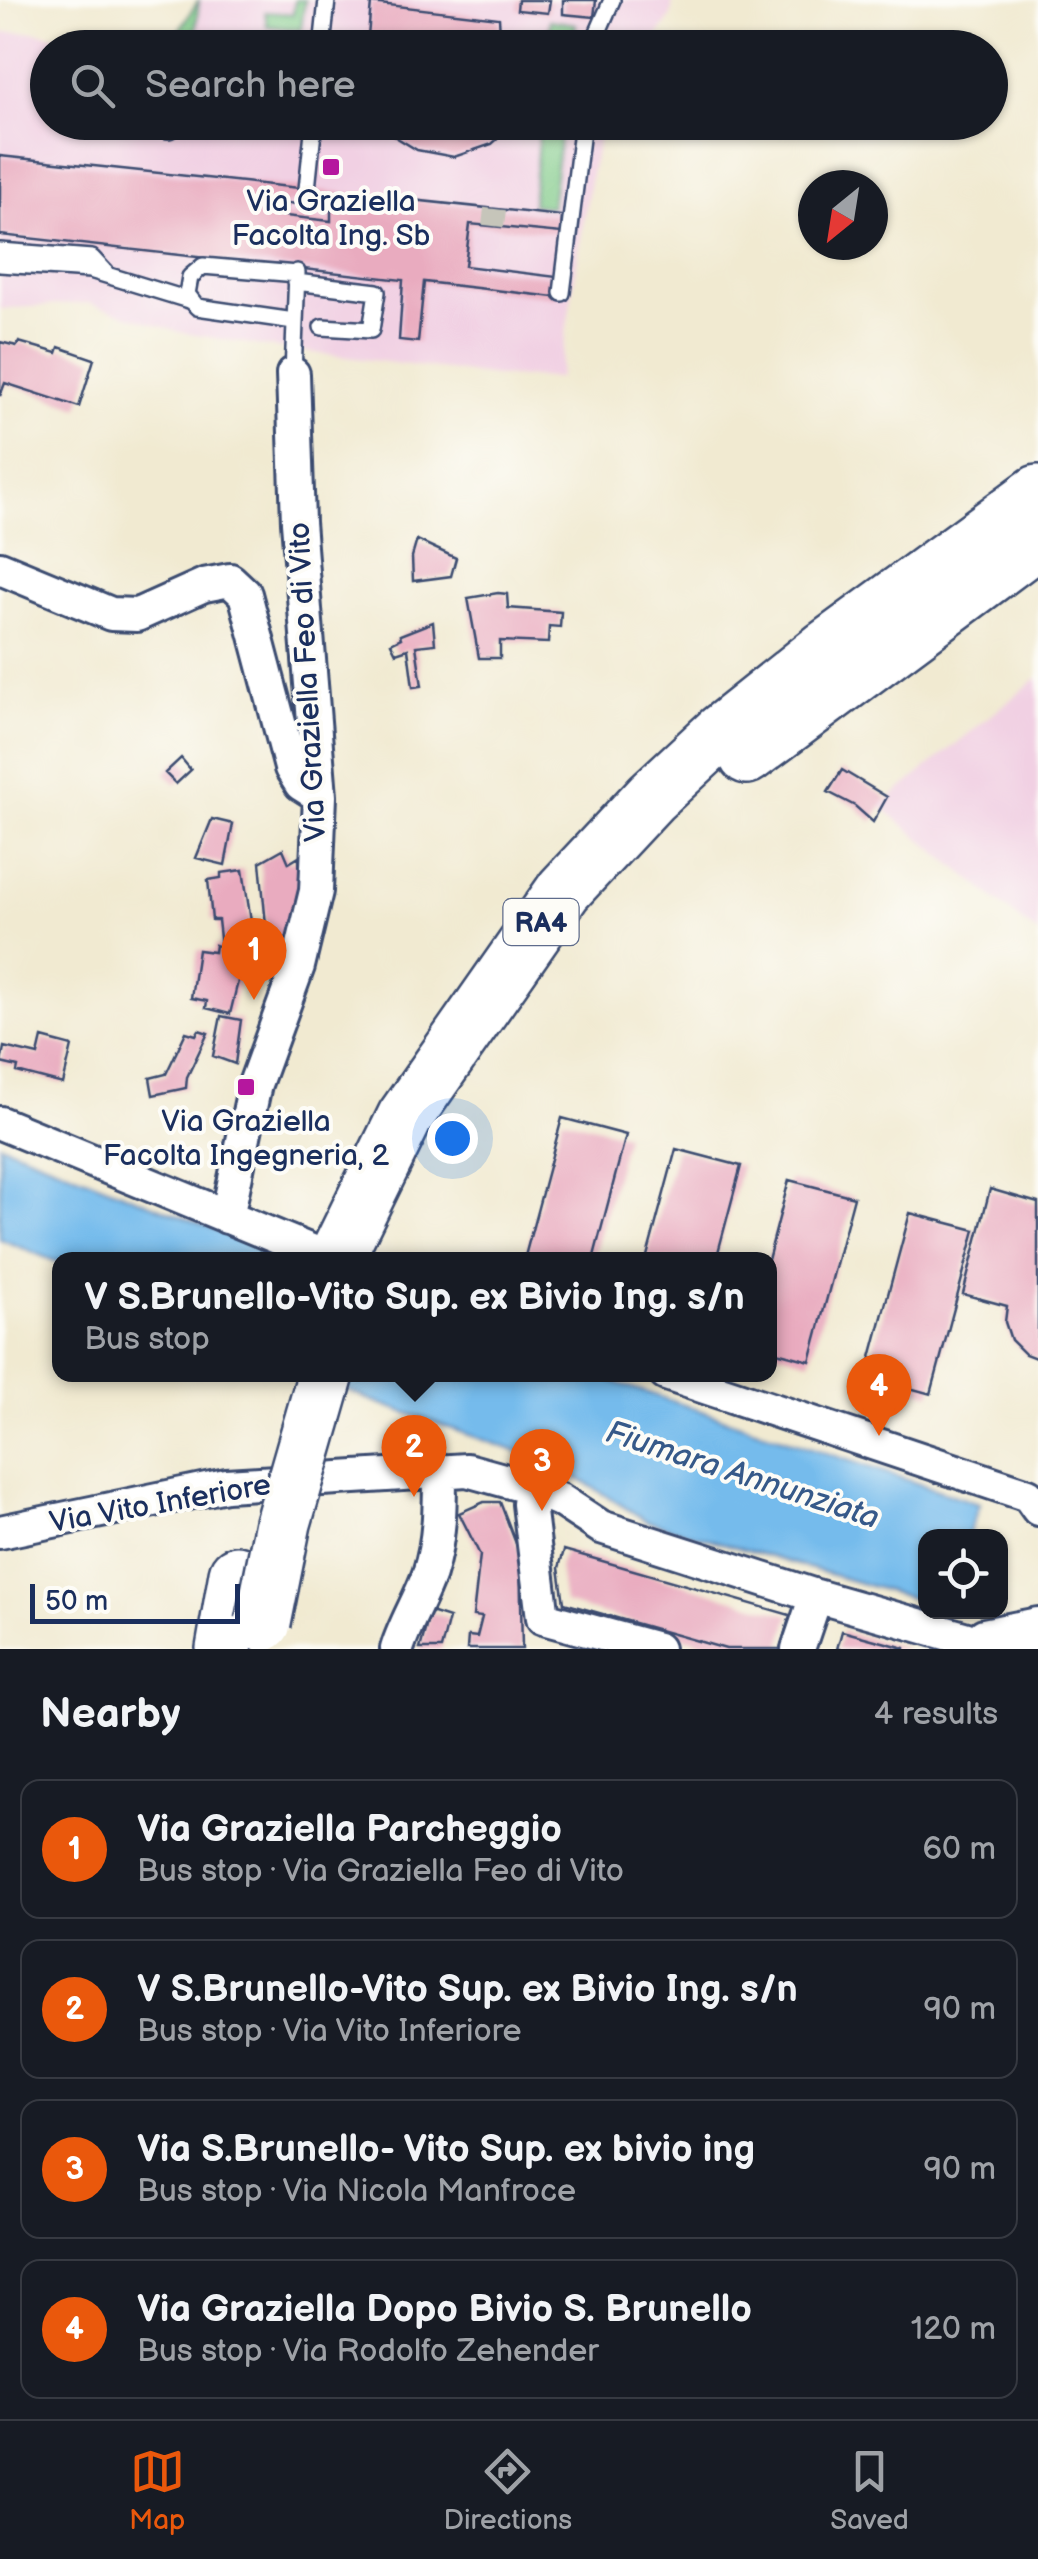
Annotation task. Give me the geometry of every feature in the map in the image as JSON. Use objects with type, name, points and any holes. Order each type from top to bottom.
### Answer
[{"type":"highway","name":"RA4","points":[[375,1252],[490,1047],[563,947],[680,814],[746,756],[835,667],[1038,492]]},
{"type":"highway","name":"RA4","points":[[338,1252],[405,1116],[564,890],[651,797],[721,732],[835,667],[1038,540]]},
{"type":"highway","points":[[249,1640],[237,1574],[268,1452],[291,1382]]},
{"type":"highway","points":[[249,1640],[324,1382]]},
{"type":"street","name":"Via Graziella Feo di Vito","points":[[227,1217],[255,1084],[298,966],[316,891],[320,796],[298,522],[293,374]]},
{"type":"street","points":[[0,568],[111,614],[136,615],[204,585],[230,580],[246,594],[292,768],[300,784],[320,796]]},
{"type":"street","points":[[0,1123],[314,1252]]},
{"type":"street","points":[[690,1382],[1028,1495],[1038,1510]]},
{"type":"street","points":[[397,1649],[408,1614],[428,1577],[440,1533],[440,1470]]},
{"type":"street","name":"Via Vito Inferiore","points":[[0,1532],[226,1485],[468,1470],[560,1500],[601,1528],[964,1644],[1024,1649]]},
{"type":"street","points":[[532,1488],[529,1504],[543,1618],[657,1649]]},
{"type":"street","points":[[798,1649],[816,1596]]},
{"type":"street","points":[[964,1644],[1038,1624]]},
{"type":"lane","points":[[324,30],[327,0]]},
{"type":"lane","points":[[600,30],[612,0]]},
{"type":"lane","points":[[306,189],[312,140]]},
{"type":"lane","points":[[562,293],[580,140]]},
{"type":"lane","points":[[0,251],[92,258],[108,276]]},
{"type":"lane","points":[[0,264],[90,270],[192,301]]},
{"type":"lane","points":[[294,320],[196,307],[188,294],[190,277],[203,266],[296,275],[378,292],[371,330],[322,327]]},
{"type":"lane","points":[[293,374],[296,275]]},
{"type":"shaded area","points":[[199,0],[673,0],[671,16],[662,30],[180,30]]},
{"type":"shaded area","points":[[30,32],[30,140],[599,140],[559,378],[495,376],[268,347],[179,332],[88,303],[0,309],[0,33]]},
{"type":"shaded area","points":[[1038,677],[1038,934],[880,806]]},
{"type":"green space","points":[[199,0],[196,30],[179,30]]},
{"type":"green space","points":[[295,0],[305,0],[301,30],[267,26],[265,12],[293,14]]},
{"type":"green space","points":[[550,20],[576,24],[575,30],[549,30]]},
{"type":"green space","points":[[538,140],[560,140],[551,207],[532,205]]},
{"type":"water","points":[[0,1144],[270,1252],[52,1252],[52,1260],[0,1239]]},
{"type":"water","name":"Fiumara Annunziata","points":[[329,1382],[615,1382],[979,1504],[970,1529],[918,1529],[918,1600],[647,1521],[558,1466]]},
{"type":"building","points":[[518,0],[550,0],[548,13],[517,10]]},
{"type":"building","points":[[563,0],[596,0],[594,17],[563,14]]},
{"type":"building","points":[[371,3],[499,18],[500,30],[369,30]]},
{"type":"building","points":[[401,140],[496,140],[454,157],[417,150]]},
{"type":"building","points":[[0,156],[562,216],[561,233],[470,224],[465,266],[557,277],[555,297],[424,282],[418,342],[399,340],[403,280],[0,235]],"holes":[[[288,203],[331,208],[331,221],[285,216]]]},
{"type":"building","points":[[0,342],[17,346],[19,342],[57,353],[59,347],[94,359],[79,407],[5,383],[0,396]]},
{"type":"building","points":[[417,540],[456,558],[451,576],[413,581],[412,557]]},
{"type":"building","points":[[507,594],[508,608],[561,612],[560,627],[549,626],[548,643],[500,641],[500,658],[479,658],[468,598]]},
{"type":"building","points":[[433,622],[435,644],[416,646],[422,686],[413,687],[408,649],[396,653],[391,643],[400,635]]},
{"type":"building","points":[[181,758],[191,770],[176,784],[165,773]]},
{"type":"building","points":[[842,770],[887,797],[873,822],[855,806],[828,792]]},
{"type":"building","points":[[212,819],[233,824],[225,865],[196,858]]},
{"type":"building","points":[[283,849],[289,863],[299,857],[300,897],[285,944],[268,946],[260,862]]},
{"type":"building","points":[[243,870],[255,947],[242,948],[243,961],[230,1014],[206,1008],[207,1001],[191,998],[198,950],[214,952],[215,945],[221,947],[218,920],[212,920],[208,880],[221,878],[221,873]]},
{"type":"building","points":[[221,1016],[241,1020],[235,1064],[213,1056]]},
{"type":"building","points":[[199,1030],[208,1033],[187,1077],[186,1088],[153,1095],[150,1078],[166,1074],[186,1032],[196,1035]]},
{"type":"building","points":[[42,1038],[72,1046],[63,1084],[17,1072],[18,1067],[1,1063],[4,1047],[38,1055]]},
{"type":"building","points":[[562,1118],[626,1135],[595,1252],[526,1252]]},
{"type":"building","points":[[676,1149],[741,1166],[718,1252],[648,1252]]},
{"type":"building","points":[[789,1180],[854,1197],[810,1361],[777,1352],[777,1252],[770,1252]]},
{"type":"building","points":[[990,1189],[1038,1203],[1038,1359],[1025,1354],[1011,1340],[1005,1322],[1007,1306],[963,1294]]},
{"type":"building","points":[[910,1213],[975,1230],[931,1394],[866,1376]]},
{"type":"building","points":[[484,1502],[500,1502],[520,1554],[522,1649],[467,1649],[468,1636],[477,1637],[482,1617],[473,1616],[480,1555],[459,1513]]},
{"type":"building","points":[[564,1550],[790,1615],[780,1649],[726,1649],[564,1603],[559,1568]]},
{"type":"building","points":[[430,1612],[449,1618],[441,1649],[420,1649]]},
{"type":"building","points":[[842,1631],[905,1648],[905,1649],[837,1649]]},
{"type":"tunnel","points":[[493,226],[495,209]]},
{"type":"place","name":"Via Graziella Facolta Ing. Sb","points":[[331,167]]},
{"type":"place","name":"Via Graziella Parcheggio","points":[[254,1000]]},
{"type":"place","name":"Via Graziella Facolta Ingegneria, 2","points":[[246,1087]]},
{"type":"place","name":"Via Graziella Dopo Bivio S. Brunello","points":[[879,1436]]},
{"type":"place","name":"V S.Brunello-Vito Sup. ex Bivio Ing. s/n","points":[[414,1497]]},
{"type":"place","name":"Via S.Brunello- Vito Sup. ex bivio ing","points":[[542,1511]]}]
